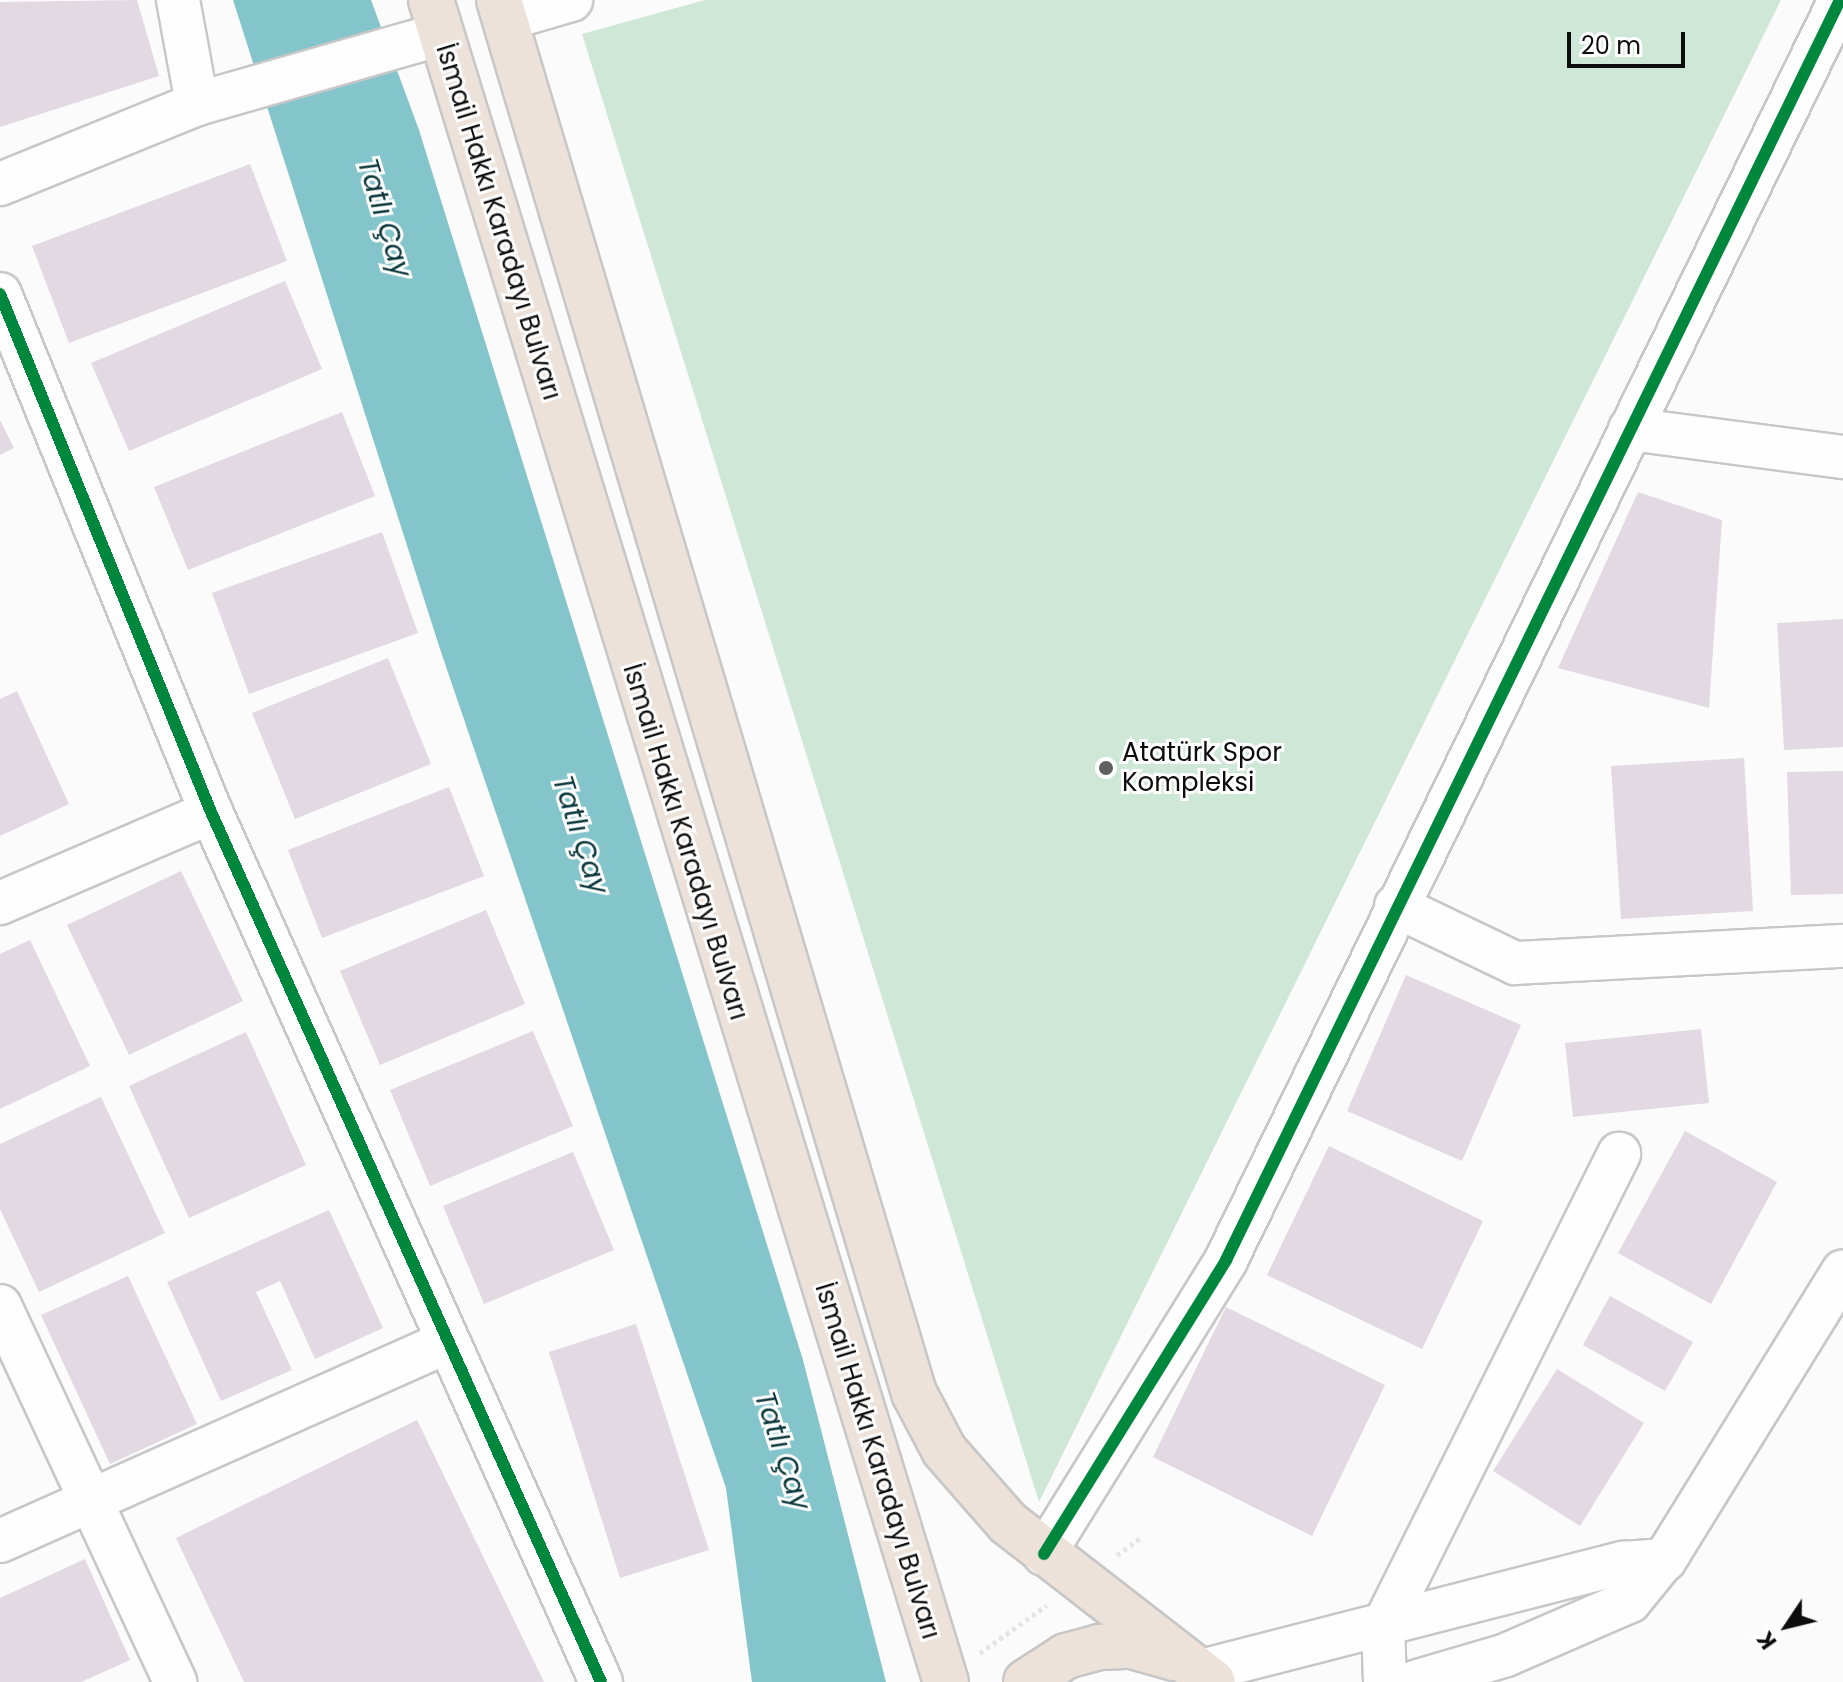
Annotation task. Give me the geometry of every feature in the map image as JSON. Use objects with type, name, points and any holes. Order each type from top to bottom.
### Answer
[{"type":"highway","points":[[503,10],[914,1393],[959,1469],[1044,1554],[1207,1677]]},
{"type":"highway","name":"İsmail Hakkı Karadayı Bulvarı","points":[[426,25],[943,1672]]},
{"type":"highway","points":[[1026,1682],[1066,1656],[1099,1647],[1165,1653],[1207,1677]]},
{"type":"street","points":[[178,0],[197,104]]},
{"type":"street","points":[[503,10],[571,0]]},
{"type":"street","points":[[1044,1554],[1226,1260],[1840,0]]},
{"type":"street","points":[[0,184],[197,104],[426,25]]},
{"type":"street","points":[[0,294],[211,812],[444,1343],[601,1682]]},
{"type":"street","points":[[1630,429],[1843,457]]},
{"type":"street","points":[[0,903],[211,812]]},
{"type":"street","points":[[1396,906],[1515,963],[1843,946]]},
{"type":"street","points":[[1385,1682],[1383,1627],[1619,1154]]},
{"type":"street","points":[[1415,1682],[1506,1655],[1630,1601],[1665,1560],[1843,1271]]},
{"type":"street","points":[[0,1306],[175,1682]]},
{"type":"street","points":[[0,1541],[444,1343]]},
{"type":"street","points":[[1207,1677],[1623,1563],[1665,1560]]},
{"type":"path","points":[[943,1672],[977,1655],[1142,1537]]},
{"type":"green space","name":"Atatürk Spor Kompleksi","points":[[705,0],[1781,0],[1039,1502],[582,34]]},
{"type":"water","name":"Tatlı Çay","points":[[233,0],[371,0],[419,130],[803,1360],[886,1682],[752,1682],[726,1488],[440,649]]},
{"type":"building","points":[[137,0],[159,76],[0,127],[0,2]]},
{"type":"building","points":[[250,164],[287,261],[69,343],[32,246]]},
{"type":"building","points":[[285,281],[322,369],[129,451],[91,363]]},
{"type":"building","points":[[342,412],[375,496],[188,570],[154,487]]},
{"type":"building","points":[[0,420],[14,448],[0,455]]},
{"type":"building","points":[[1638,492],[1722,520],[1709,708],[1558,668]]},
{"type":"building","points":[[382,532],[418,633],[249,694],[212,593]]},
{"type":"building","points":[[1843,619],[1843,747],[1784,750],[1777,623]]},
{"type":"building","points":[[388,658],[431,764],[295,819],[252,713]]},
{"type":"building","points":[[17,691],[69,804],[0,836],[0,699]]},
{"type":"building","points":[[1744,758],[1753,911],[1621,919],[1611,766]]},
{"type":"building","points":[[1843,771],[1843,894],[1791,895],[1787,772]]},
{"type":"building","points":[[449,787],[484,876],[322,938],[288,850]]},
{"type":"building","points":[[181,871],[243,1001],[129,1055],[67,925]]},
{"type":"building","points":[[486,910],[525,1004],[380,1065],[340,971]]},
{"type":"building","points":[[30,940],[90,1066],[0,1109],[0,954]]},
{"type":"building","points":[[1406,975],[1521,1025],[1462,1161],[1347,1111]]},
{"type":"building","points":[[1701,1029],[1709,1103],[1573,1117],[1565,1043]]},
{"type":"building","points":[[533,1031],[573,1126],[430,1186],[390,1090]]},
{"type":"building","points":[[246,1032],[306,1165],[189,1218],[129,1086]]},
{"type":"building","points":[[101,1097],[165,1233],[39,1292],[0,1209],[0,1144]]},
{"type":"building","points":[[1685,1131],[1777,1182],[1711,1304],[1618,1253]]},
{"type":"building","points":[[1329,1146],[1483,1221],[1422,1349],[1267,1275]]},
{"type":"building","points":[[573,1152],[614,1250],[484,1304],[443,1206]]},
{"type":"building","points":[[329,1210],[383,1328],[315,1359],[280,1281],[256,1292],[292,1370],[221,1401],[167,1282]]},
{"type":"building","points":[[128,1276],[197,1424],[110,1464],[41,1315]]},
{"type":"building","points":[[1610,1296],[1693,1342],[1665,1391],[1583,1345]]},
{"type":"building","points":[[1226,1307],[1385,1385],[1312,1536],[1153,1457]]},
{"type":"building","points":[[636,1324],[709,1550],[620,1578],[549,1352]]},
{"type":"building","points":[[1557,1369],[1644,1423],[1580,1526],[1493,1471]]},
{"type":"building","points":[[417,1420],[544,1682],[244,1682],[176,1538]]},
{"type":"building","points":[[85,1559],[130,1660],[81,1682],[0,1682],[0,1598]]},
{"type":"cycle path","points":[[1044,1554],[1226,1260],[1840,0]]},
{"type":"cycle path","points":[[0,294],[211,812],[601,1682]]},
{"type":"place","name":"Atatürk Spor Kompleksi","points":[[1106,768]]}]
